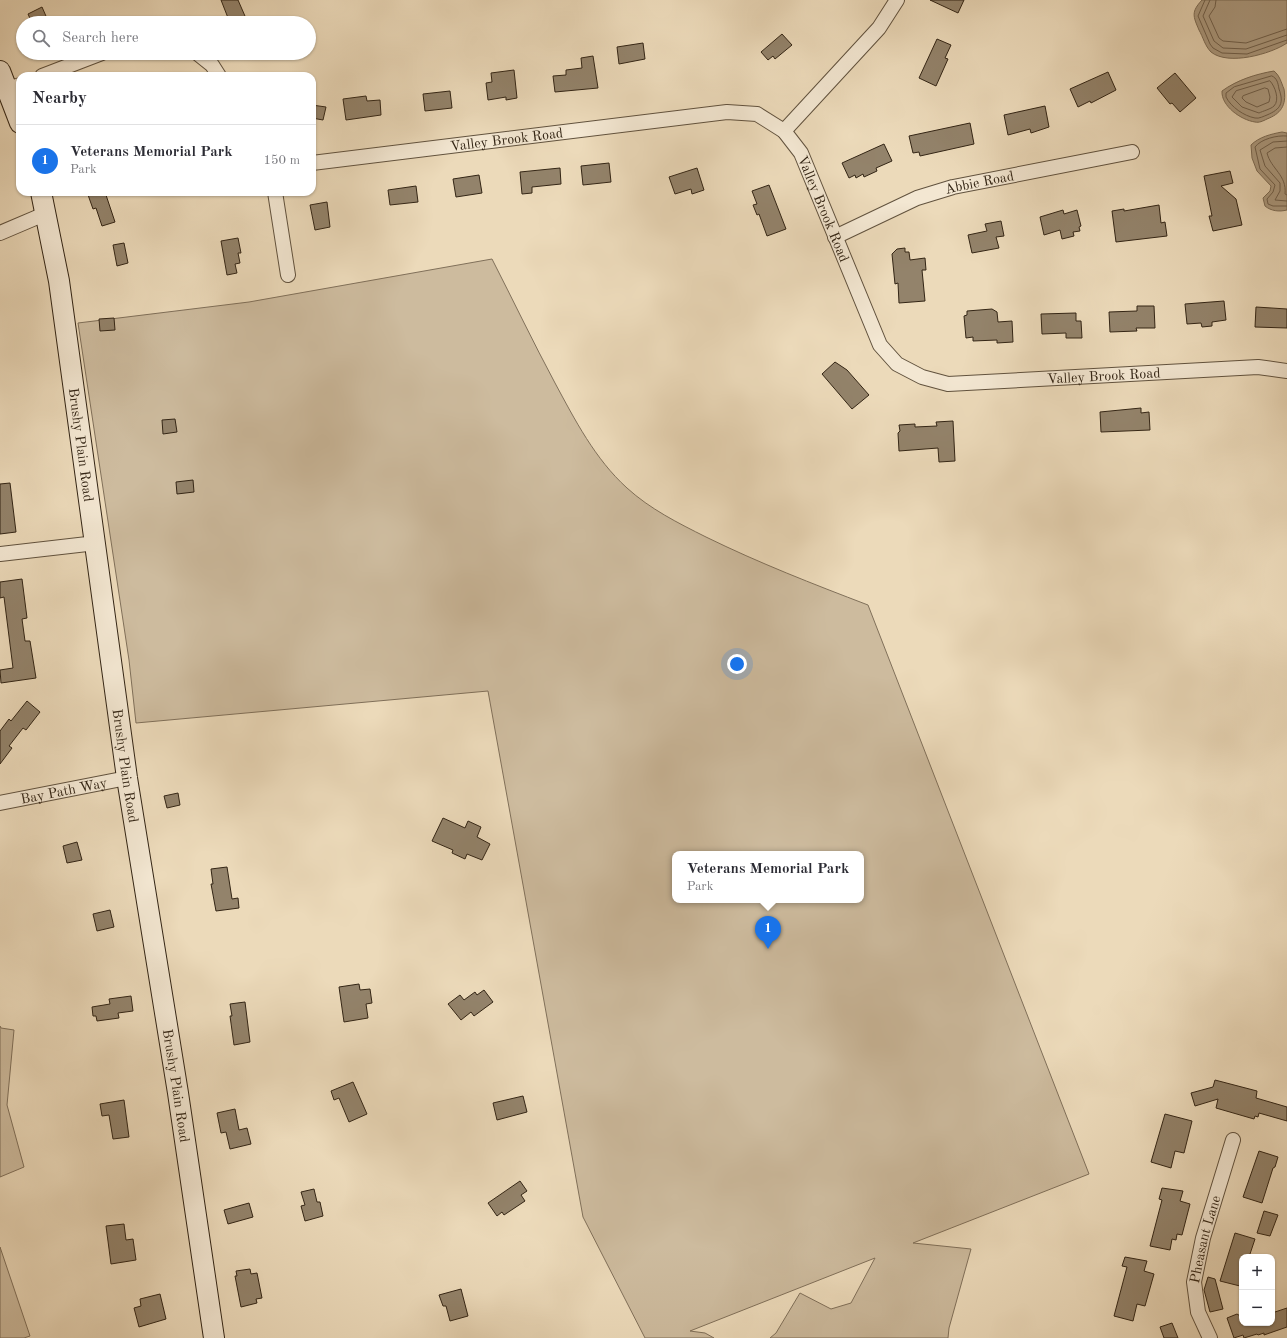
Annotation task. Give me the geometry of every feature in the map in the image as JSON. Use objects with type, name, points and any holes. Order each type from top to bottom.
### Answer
[{"type":"main road","points":[[0,71],[16,112]]},
{"type":"main road","name":"Brushy Plain Road","points":[[42,196],[47,213],[59,281],[127,778],[178,1093],[214,1338]]},
{"type":"street","points":[[784,131],[879,28],[897,0]]},
{"type":"street","points":[[52,72],[84,60]]},
{"type":"street","points":[[206,60],[212,65],[216,72]]},
{"type":"street","name":"Valley Brook Road","points":[[316,162],[727,112],[757,114],[784,131],[801,153],[880,345],[898,364],[922,377],[948,384],[1258,367],[1287,371]]},
{"type":"street","name":"Abbie Road","points":[[835,237],[905,203],[954,187],[1132,152]]},
{"type":"street","points":[[276,196],[288,275]]},
{"type":"street","points":[[0,233],[47,213]]},
{"type":"street","points":[[0,554],[96,543]]},
{"type":"street","name":"Bay Path Way","points":[[0,803],[127,778]]},
{"type":"street","name":"Pheasant Lane","points":[[1210,1338],[1198,1312],[1194,1282],[1203,1238],[1233,1140]]},
{"type":"shaded area","points":[[492,259],[547,368],[578,425],[605,465],[627,488],[645,503],[675,521],[726,547],[868,605],[1089,1174],[913,1243],[971,1249],[949,1328],[948,1338],[770,1338],[776,1333],[800,1293],[831,1309],[851,1303],[875,1258],[690,1331],[705,1333],[714,1338],[645,1338],[583,1217],[488,691],[136,723],[129,660],[78,323],[249,302]]},
{"type":"shaded area","points":[[0,1026],[1,1028],[14,1030],[7,1105],[24,1167],[0,1177]]},
{"type":"shaded area","points":[[0,1247],[30,1336],[24,1338],[0,1338]]},
{"type":"water","points":[[1202,0],[1287,0],[1287,43],[1271,51],[1249,57],[1228,58],[1218,56],[1211,52],[1207,47],[1194,18],[1196,8]]},
{"type":"water","points":[[1274,71],[1280,79],[1285,95],[1282,108],[1276,115],[1260,122],[1250,121],[1238,115],[1228,107],[1222,91],[1247,78]]},
{"type":"water","points":[[1282,132],[1287,133],[1287,210],[1278,211],[1272,210],[1265,206],[1263,198],[1270,191],[1271,186],[1257,171],[1252,158],[1251,145],[1261,138]]},
{"type":"building","points":[[221,0],[238,0],[245,16],[227,16]]},
{"type":"building","points":[[930,0],[964,0],[958,13]]},
{"type":"building","points":[[42,7],[46,16],[29,16],[28,14]]},
{"type":"building","points":[[782,34],[792,45],[775,59],[773,56],[768,60],[761,52]]},
{"type":"building","points":[[937,39],[951,45],[945,58],[948,59],[936,86],[919,78]]},
{"type":"building","points":[[643,43],[645,59],[619,64],[617,47]]},
{"type":"building","points":[[593,56],[598,88],[555,92],[553,76],[566,75],[566,70],[582,68],[581,58]]},
{"type":"building","points":[[514,70],[517,98],[506,100],[506,97],[488,100],[486,83],[492,82],[491,73]]},
{"type":"building","points":[[1108,72],[1116,90],[1091,103],[1090,101],[1078,107],[1070,89]]},
{"type":"building","points":[[1175,73],[1196,98],[1180,112],[1172,103],[1170,104],[1157,88]]},
{"type":"building","points":[[450,91],[452,108],[425,111],[423,94]]},
{"type":"building","points":[[366,96],[367,101],[380,100],[381,115],[346,120],[343,99]]},
{"type":"building","points":[[316,106],[326,107],[323,120],[316,119]]},
{"type":"building","points":[[1045,106],[1049,127],[1031,133],[1030,129],[1008,135],[1004,115]]},
{"type":"building","points":[[970,123],[974,144],[920,156],[919,152],[913,153],[909,136]]},
{"type":"building","points":[[884,144],[892,161],[876,168],[877,171],[864,177],[863,174],[856,178],[855,175],[849,178],[842,163]]},
{"type":"building","points":[[609,163],[611,182],[583,185],[581,166]]},
{"type":"building","points":[[560,168],[561,184],[532,187],[532,193],[522,194],[520,172]]},
{"type":"building","points":[[697,168],[704,190],[692,194],[691,189],[675,194],[669,177]]},
{"type":"building","points":[[1230,171],[1233,183],[1221,186],[1236,199],[1242,225],[1213,231],[1209,216],[1212,216],[1204,176]]},
{"type":"building","points":[[479,175],[482,193],[456,197],[453,179]]},
{"type":"building","points":[[769,185],[786,229],[767,236],[759,214],[757,215],[753,205],[757,204],[752,191]]},
{"type":"building","points":[[416,186],[418,202],[390,205],[388,190]]},
{"type":"building","points":[[88,196],[106,196],[115,222],[102,226],[96,208],[93,209]]},
{"type":"building","points":[[327,202],[330,227],[315,230],[310,205]]},
{"type":"building","points":[[1159,205],[1161,223],[1165,222],[1167,236],[1116,242],[1112,211],[1124,209],[1124,211]]},
{"type":"building","points":[[1063,210],[1064,214],[1077,210],[1081,226],[1079,227],[1080,231],[1073,232],[1074,236],[1062,239],[1060,230],[1044,235],[1040,217]]},
{"type":"building","points":[[1001,221],[1004,236],[996,237],[999,248],[972,253],[968,235],[987,231],[985,224]]},
{"type":"building","points":[[238,238],[241,253],[238,253],[240,263],[235,264],[237,273],[227,275],[221,241]]},
{"type":"building","points":[[124,243],[128,263],[117,266],[113,245]]},
{"type":"building","points":[[905,248],[905,252],[909,252],[910,260],[925,258],[926,270],[922,270],[925,301],[899,303],[898,283],[895,284],[892,254],[897,249]]},
{"type":"building","points":[[1224,301],[1226,320],[1212,322],[1212,326],[1202,327],[1201,323],[1187,324],[1185,304]]},
{"type":"building","points":[[1137,306],[1154,306],[1155,328],[1136,328],[1137,331],[1110,332],[1109,312],[1137,311]]},
{"type":"building","points":[[1256,307],[1287,309],[1287,328],[1255,327]]},
{"type":"building","points":[[992,309],[997,312],[998,322],[1012,321],[1013,342],[997,343],[997,340],[973,341],[973,337],[966,338],[964,316],[967,315],[967,311]]},
{"type":"building","points":[[1076,313],[1076,321],[1081,321],[1082,338],[1066,338],[1066,333],[1042,334],[1041,314]]},
{"type":"building","points":[[114,318],[115,330],[100,331],[99,319]]},
{"type":"building","points":[[835,362],[847,370],[869,395],[852,409],[822,374]]},
{"type":"building","points":[[1141,408],[1141,413],[1149,412],[1150,430],[1101,432],[1100,412]]},
{"type":"building","points":[[175,419],[177,432],[163,434],[162,420]]},
{"type":"building","points":[[953,421],[955,461],[939,462],[938,448],[899,451],[899,425],[915,424],[915,427],[937,426],[936,422]]},
{"type":"building","points":[[193,480],[194,492],[177,494],[176,482]]},
{"type":"building","points":[[10,483],[16,532],[0,534],[0,484]]},
{"type":"building","points":[[22,579],[27,618],[22,619],[25,641],[30,641],[36,678],[1,683],[0,670],[13,668],[4,597],[0,598],[0,582]]},
{"type":"building","points":[[27,701],[40,712],[26,730],[23,728],[9,746],[12,748],[0,764],[0,731],[9,719],[11,721]]},
{"type":"building","points":[[178,793],[180,805],[167,808],[164,796]]},
{"type":"building","points":[[443,818],[465,828],[468,821],[481,827],[477,837],[490,844],[482,860],[467,854],[465,859],[452,853],[453,850],[432,841]]},
{"type":"building","points":[[77,842],[82,860],[67,863],[63,846]]},
{"type":"building","points":[[227,867],[232,899],[238,898],[239,908],[216,911],[211,884],[213,884],[211,869]]},
{"type":"building","points":[[110,910],[114,927],[97,931],[93,914]]},
{"type":"building","points":[[359,984],[360,990],[370,989],[372,1003],[366,1004],[368,1018],[344,1022],[339,987]]},
{"type":"building","points":[[484,990],[493,1002],[474,1016],[471,1012],[461,1020],[448,1004],[460,995],[464,1000],[475,992],[477,995]]},
{"type":"building","points":[[131,996],[133,1011],[118,1013],[119,1018],[97,1021],[96,1016],[93,1016],[92,1007],[110,1004],[109,999]]},
{"type":"building","points":[[245,1002],[250,1042],[234,1045],[230,1004]]},
{"type":"building","points":[[1215,1080],[1257,1091],[1256,1098],[1287,1107],[1287,1121],[1259,1113],[1258,1117],[1255,1116],[1254,1119],[1216,1108],[1218,1099],[1195,1106],[1191,1093],[1213,1087]]},
{"type":"building","points":[[353,1082],[367,1114],[349,1122],[339,1098],[334,1100],[331,1091]]},
{"type":"building","points":[[523,1096],[527,1112],[497,1120],[493,1103]]},
{"type":"building","points":[[124,1100],[129,1137],[113,1139],[109,1115],[102,1116],[100,1104]]},
{"type":"building","points":[[235,1109],[239,1130],[247,1128],[251,1144],[230,1149],[226,1132],[221,1133],[217,1113]]},
{"type":"building","points":[[1165,1114],[1192,1121],[1184,1153],[1175,1151],[1171,1168],[1151,1162]]},
{"type":"building","points":[[1259,1151],[1278,1157],[1262,1203],[1243,1197]]},
{"type":"building","points":[[520,1181],[527,1191],[521,1195],[525,1201],[504,1215],[502,1212],[497,1216],[488,1203]]},
{"type":"building","points":[[1162,1188],[1183,1191],[1180,1201],[1190,1204],[1182,1235],[1177,1234],[1176,1240],[1172,1239],[1170,1250],[1150,1246],[1162,1200],[1159,1199]]},
{"type":"building","points":[[314,1189],[317,1202],[320,1202],[323,1216],[305,1221],[301,1206],[305,1205],[301,1192]]},
{"type":"building","points":[[249,1203],[253,1217],[228,1224],[224,1210]]},
{"type":"building","points":[[1264,1211],[1278,1215],[1270,1236],[1257,1233]]},
{"type":"building","points":[[124,1224],[126,1240],[133,1239],[136,1260],[111,1264],[106,1226]]},
{"type":"building","points":[[1235,1233],[1255,1239],[1250,1254],[1239,1254],[1239,1286],[1220,1281]]},
{"type":"building","points":[[1125,1257],[1147,1261],[1144,1271],[1154,1274],[1145,1306],[1137,1304],[1133,1321],[1114,1316],[1127,1267],[1122,1266]]},
{"type":"building","points":[[250,1269],[251,1274],[257,1273],[262,1298],[256,1299],[257,1303],[241,1307],[235,1276],[237,1276],[236,1271]]},
{"type":"building","points":[[1208,1277],[1215,1279],[1223,1309],[1210,1312],[1204,1290]]},
{"type":"building","points":[[461,1289],[468,1316],[450,1321],[446,1306],[443,1306],[439,1295]]},
{"type":"building","points":[[160,1294],[166,1319],[139,1327],[134,1308],[141,1306],[140,1299]]},
{"type":"building","points":[[1287,1308],[1287,1327],[1264,1335],[1264,1333],[1257,1334],[1244,1338],[1243,1335],[1234,1338],[1227,1318],[1237,1314],[1239,1315],[1239,1326],[1275,1326],[1275,1312]]},
{"type":"building","points":[[1172,1323],[1178,1338],[1164,1338],[1160,1327]]},
{"type":"place","name":"Veterans Memorial Park","points":[[768,949]]}]
